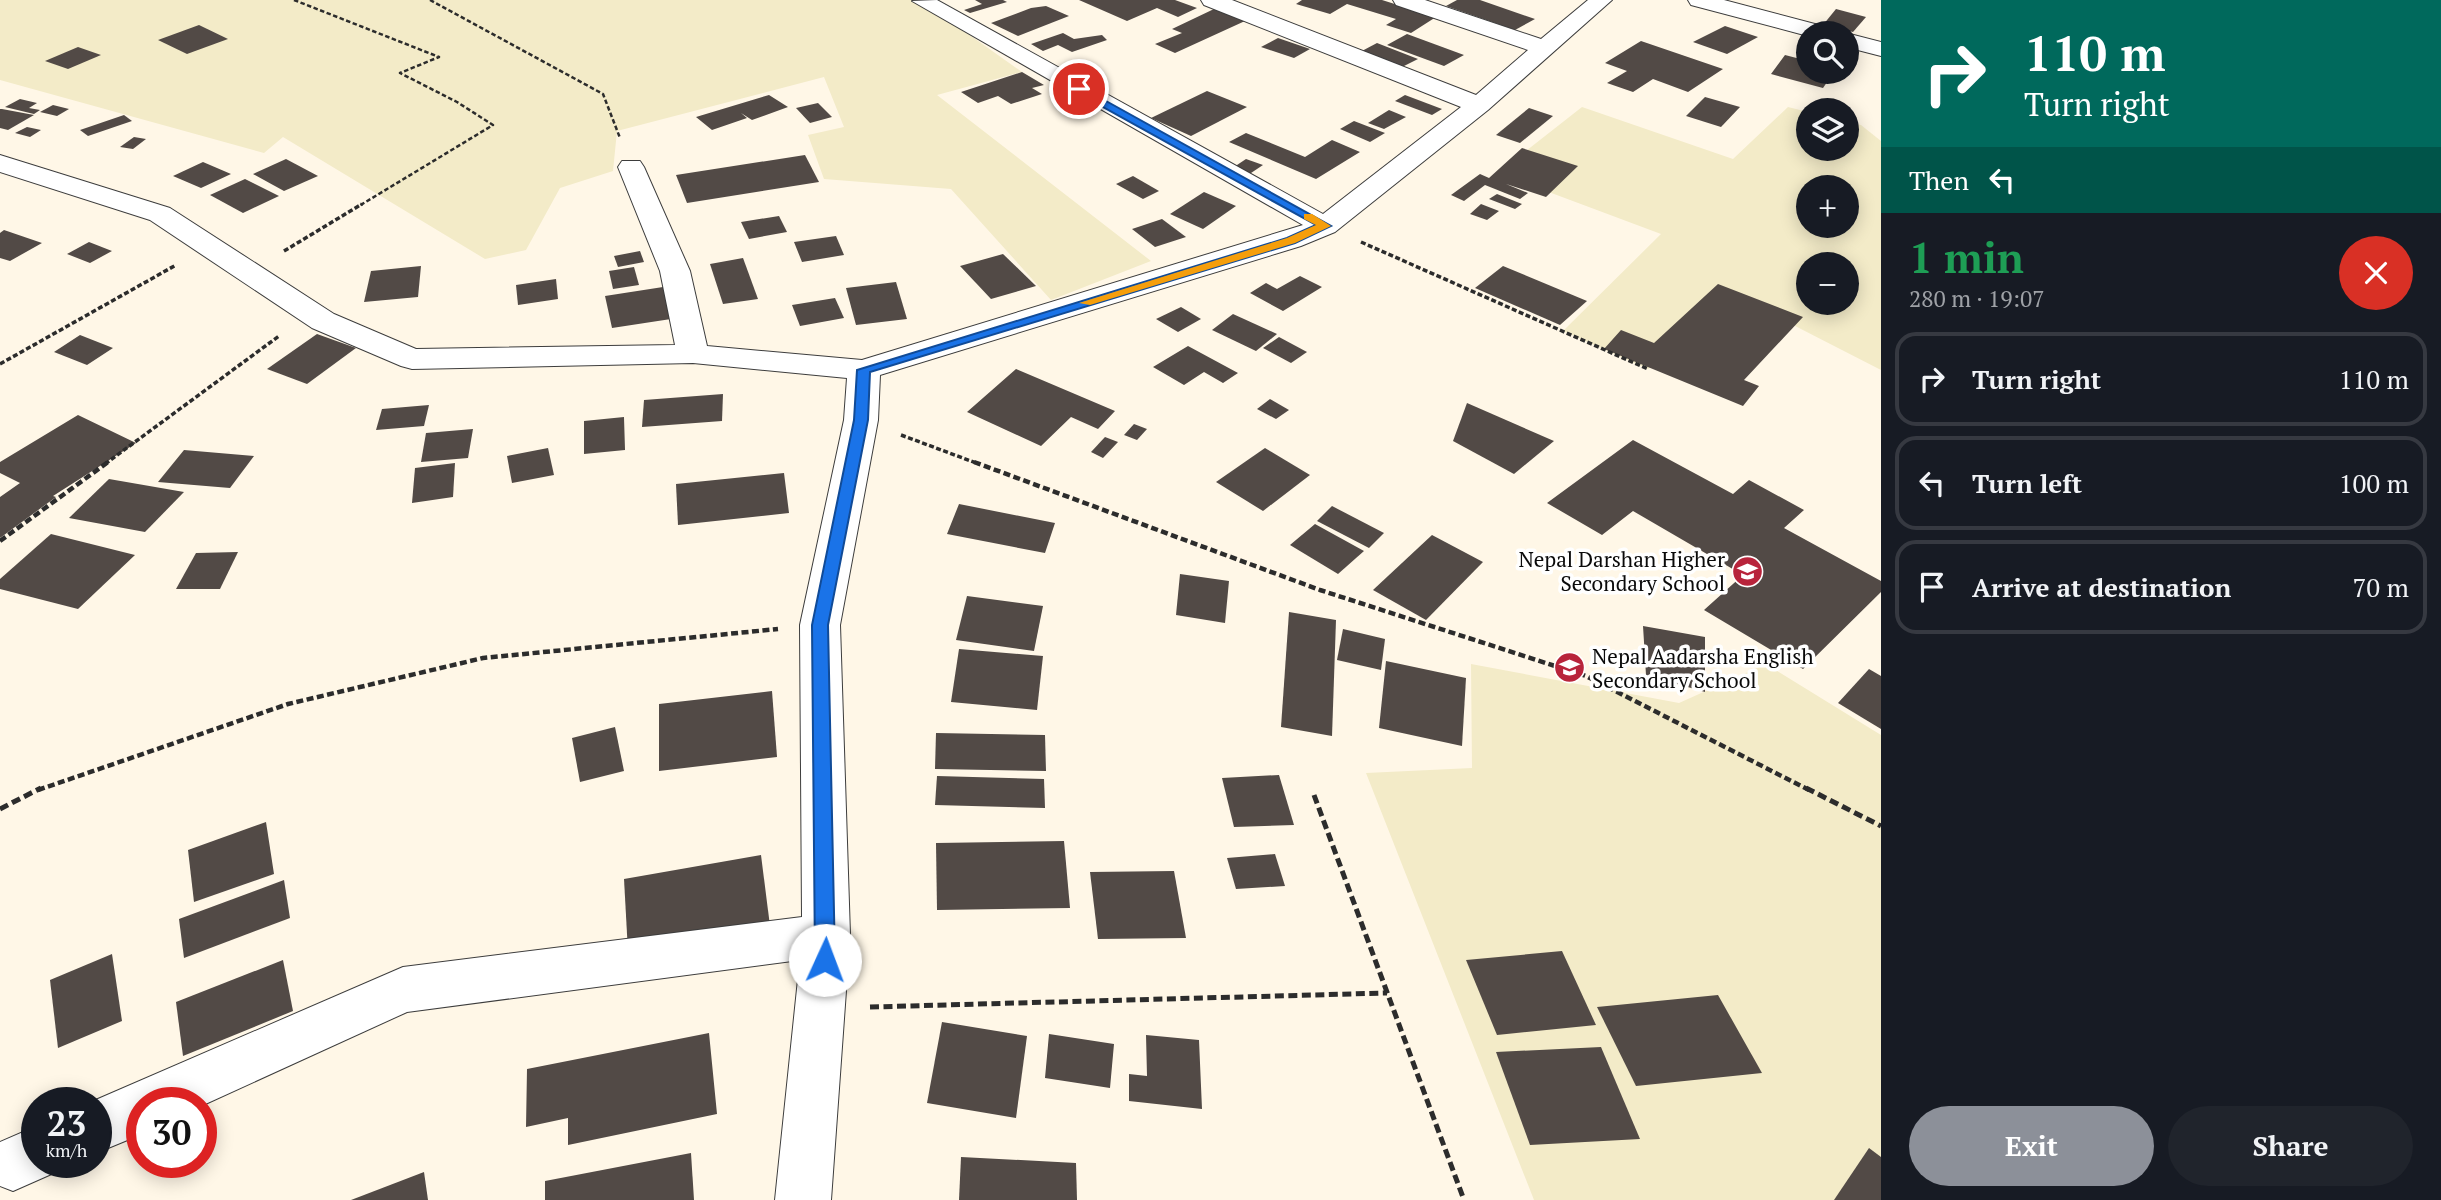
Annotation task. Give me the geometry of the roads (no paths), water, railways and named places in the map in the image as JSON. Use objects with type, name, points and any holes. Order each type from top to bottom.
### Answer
[{"type":"street","points":[[1212,0],[1479,105]]},
{"type":"street","points":[[1404,0],[1544,48]]},
{"type":"street","points":[[0,163],[160,214],[312,314],[412,359],[693,354],[864,370],[1291,240],[1325,226],[1479,105],[1601,0]]},
{"type":"street","points":[[1699,0],[1796,26]]},
{"type":"street","points":[[923,1],[1325,226]]},
{"type":"street","points":[[1859,43],[1881,49]]},
{"type":"street","points":[[631,167],[675,271],[693,354]]},
{"type":"street","points":[[803,1200],[822,1008],[826,935],[820,625],[861,420],[864,370]]},
{"type":"street","points":[[185,1087],[404,990],[826,935]]},
{"type":"place","name":"Nepal Darshan Higher Secondary School","points":[[1748,571]]},
{"type":"place","name":"Nepal Aadarsha English Secondary School","points":[[1569,668]]}]
